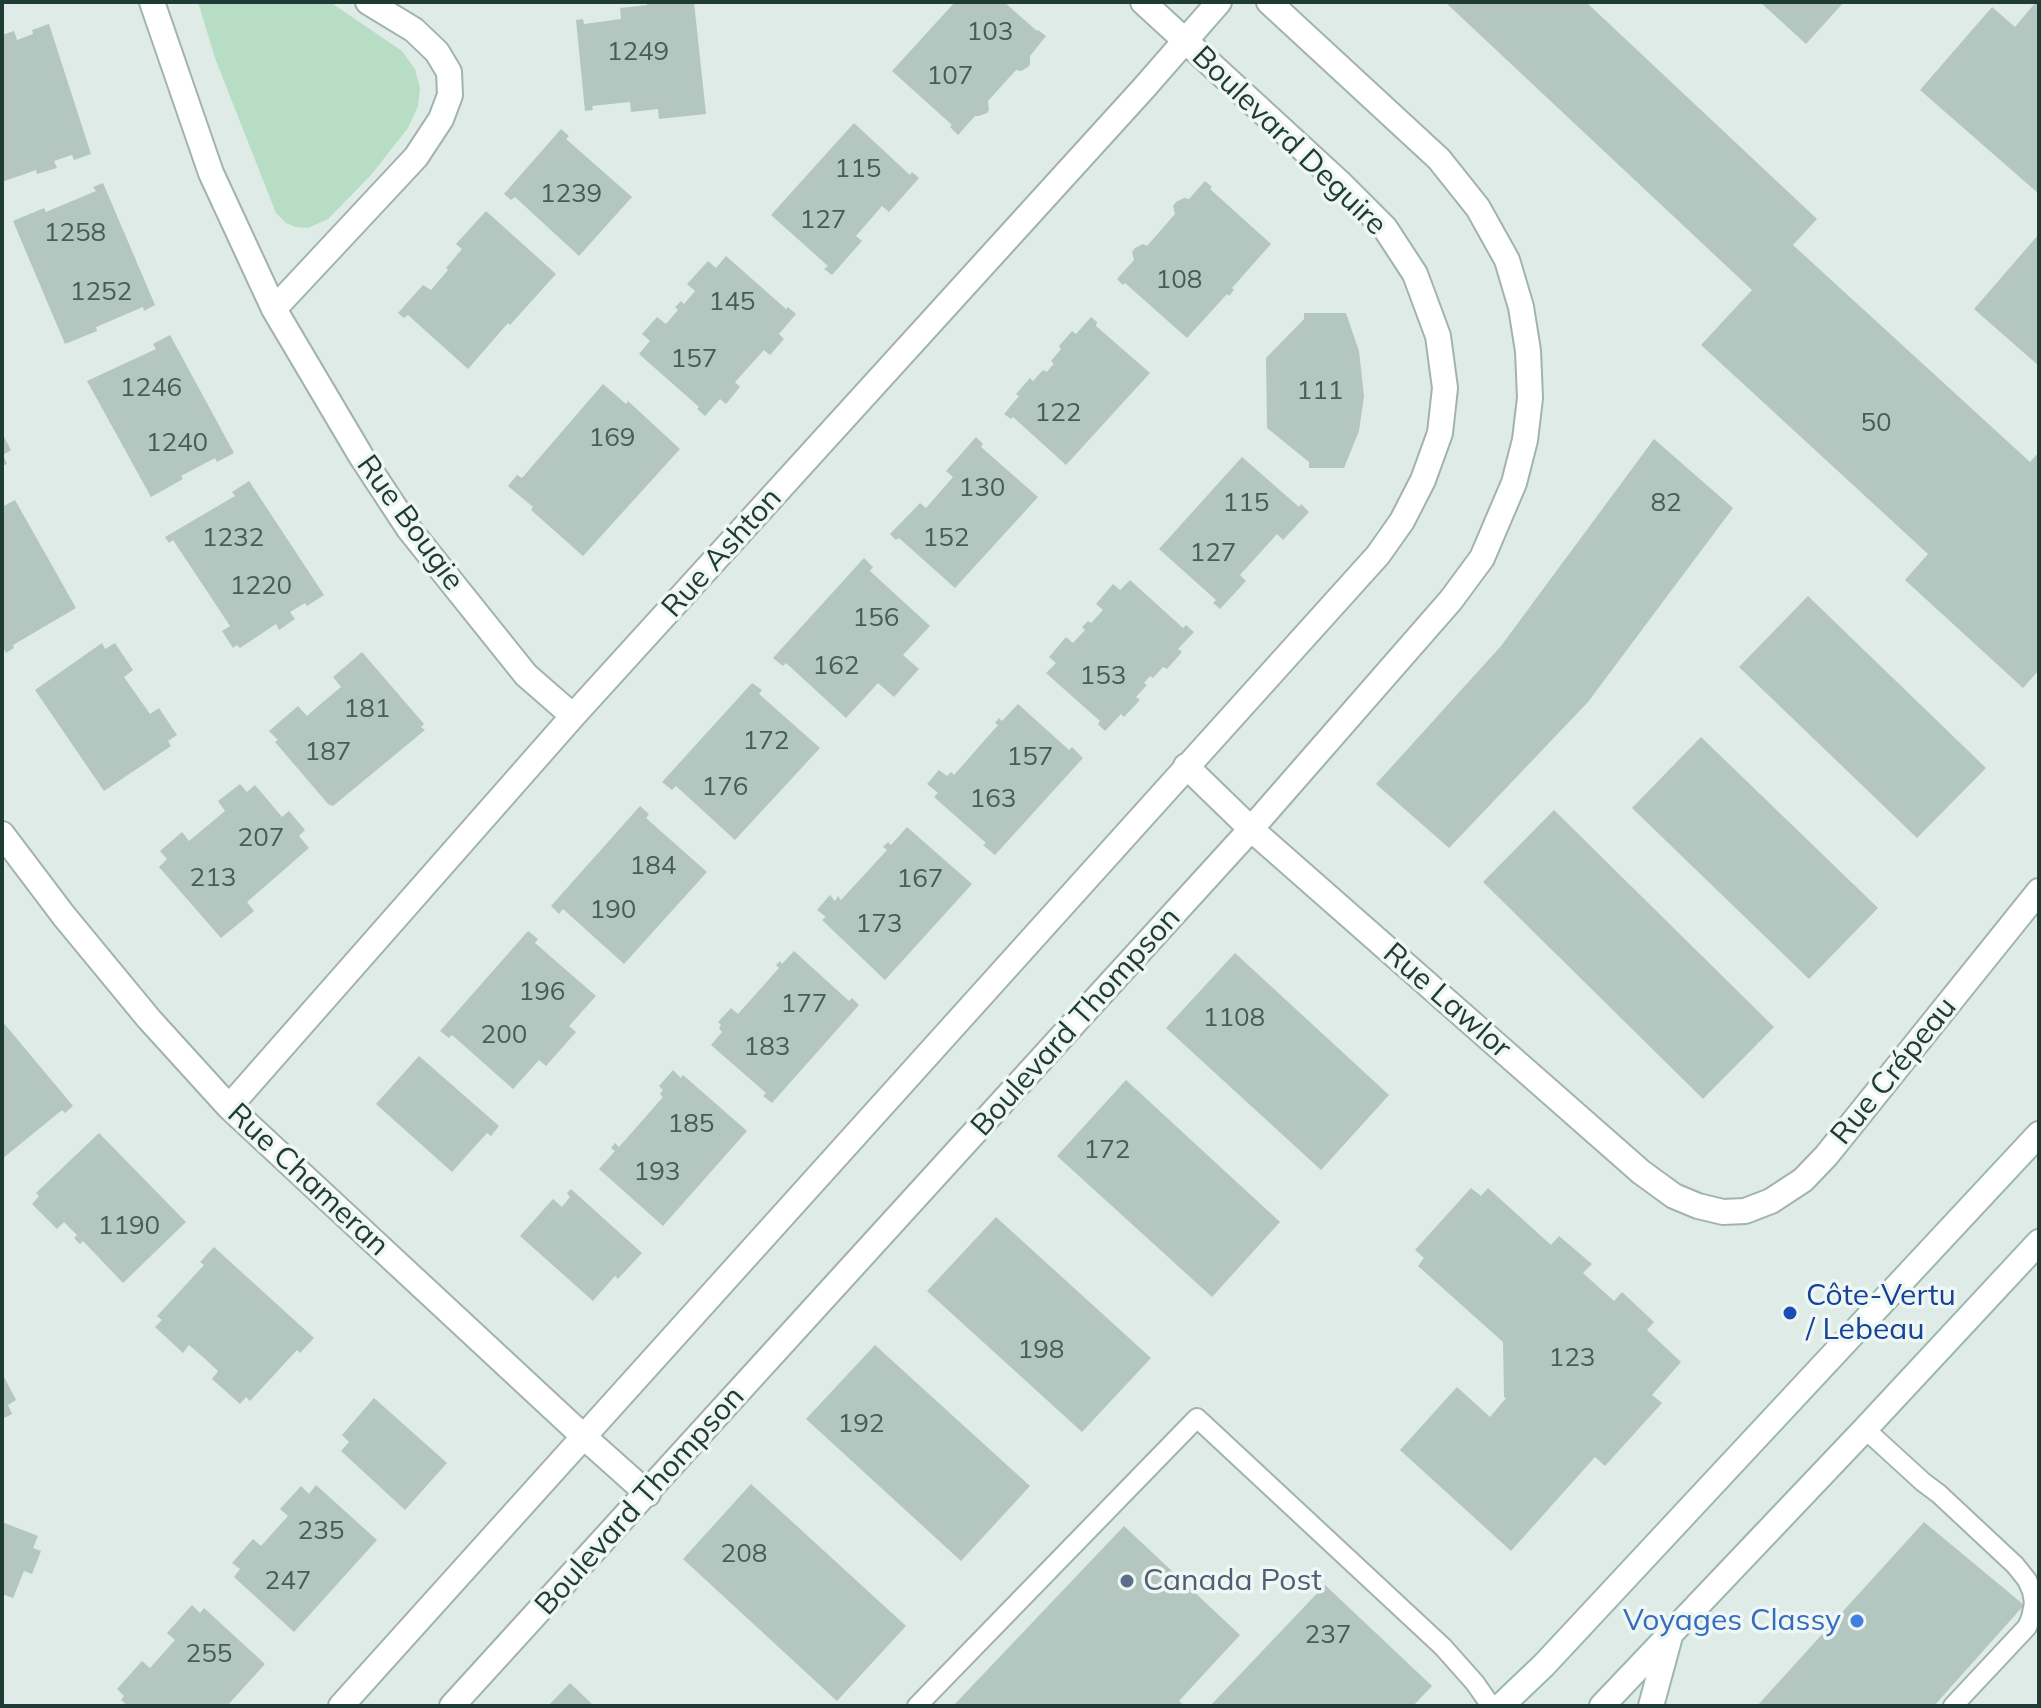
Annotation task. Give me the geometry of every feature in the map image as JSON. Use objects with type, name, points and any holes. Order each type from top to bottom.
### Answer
[{"type":"street","name":"Rue Bougie","points":[[152,2],[211,173],[274,309],[361,456],[409,529],[526,675],[573,716]]},
{"type":"street","points":[[274,309],[416,157],[441,119],[450,95],[449,72],[437,52],[414,30],[368,2]]},
{"type":"street","name":"Boulevard Deguire","points":[[1143,2],[1385,228],[1415,274],[1438,336],[1445,388],[1440,433],[1423,480],[1402,521],[1378,555],[1186,766]]},
{"type":"street","name":"Rue Ashton","points":[[229,1107],[573,716],[1219,2]]},
{"type":"street","name":"Boulevard Thompson","points":[[452,1706],[1251,829],[1451,600],[1482,558],[1514,483],[1525,440],[1530,398],[1528,351],[1521,307],[1507,260],[1478,208],[1439,159],[1269,2]]},
{"type":"street","points":[[341,1706],[1186,766]]},
{"type":"street","name":"Rue Lawlor","points":[[1186,766],[1251,829],[1641,1172],[1674,1196],[1723,1212]]},
{"type":"street","name":"Rue Chameran","points":[[2,834],[64,916],[149,1019],[229,1107],[648,1494]]},
{"type":"street","name":"Rue Crépeau","points":[[1723,1212],[1745,1211],[1771,1201],[1803,1180],[2039,891]]},
{"type":"street","points":[[1501,1706],[1544,1665],[2039,1134]]},
{"type":"street","points":[[1602,1706],[2039,1242]]},
{"type":"street","points":[[1651,1706],[1671,1634]]},
{"type":"lane","points":[[917,1706],[1197,1418],[1443,1647],[1491,1706]]},
{"type":"lane","points":[[1865,1429],[2015,1565],[2032,1591],[2034,1603],[2027,1627],[1953,1706]]},
{"type":"green space","points":[[198,2],[330,2],[402,51],[415,69],[420,88],[418,106],[408,128],[371,175],[328,219],[308,228],[296,227],[286,223],[276,213],[215,58]]},
{"type":"building","points":[[647,2],[694,2],[706,114],[659,119],[658,109],[631,112],[630,102],[592,106],[593,110],[585,111],[576,20],[583,19],[584,24],[621,19],[620,8],[647,5]]},
{"type":"building","points":[[955,2],[1004,2],[1046,36],[1030,56],[1028,67],[1016,70],[988,101],[987,113],[975,116],[958,135],[950,127],[952,125],[892,71]]},
{"type":"building","points":[[1445,2],[1586,2],[1817,219],[1793,245],[2030,462],[2039,452],[2039,670],[2023,688],[1905,580],[1928,554],[1701,345],[1752,290]]},
{"type":"building","points":[[1760,2],[1844,2],[1806,44]]},
{"type":"building","points":[[2039,2],[2039,194],[1920,90],[1992,7],[2015,27]]},
{"type":"building","points":[[49,24],[91,154],[74,160],[72,155],[54,161],[57,168],[37,174],[36,170],[2,182],[2,35],[14,31],[17,40]]},
{"type":"building","points":[[854,123],[910,175],[912,172],[919,178],[889,212],[882,206],[856,236],[862,241],[832,275],[824,269],[828,266],[771,215]]},
{"type":"building","points":[[561,129],[569,136],[566,139],[632,197],[579,256],[515,197],[511,200],[504,194]]},
{"type":"building","points":[[1205,181],[1271,244],[1232,288],[1234,290],[1229,296],[1227,294],[1187,338],[1117,279],[1134,260],[1132,252],[1135,248],[1143,244],[1147,246],[1175,214],[1173,206],[1176,202],[1189,199]]},
{"type":"building","points":[[103,183],[155,305],[96,327],[97,331],[65,344],[13,221],[44,208],[46,212],[96,191],[93,187]]},
{"type":"building","points":[[486,211],[556,274],[468,369],[408,315],[404,318],[398,313],[423,285],[431,290],[462,249],[456,244]]},
{"type":"building","points":[[2039,234],[2039,366],[1974,309]]},
{"type":"building","points":[[726,256],[786,309],[788,307],[796,314],[779,334],[784,339],[770,355],[764,350],[735,382],[740,387],[726,404],[720,399],[705,416],[697,409],[699,407],[639,354],[650,341],[642,334],[657,317],[666,324],[678,310],[675,307],[681,301],[684,304],[695,291],[687,284],[708,261],[716,268]]},
{"type":"building","points":[[1304,313],[1346,313],[1359,351],[1364,396],[1359,431],[1344,468],[1309,468],[1309,462],[1267,428],[1266,358],[1304,319]]},
{"type":"building","points":[[1091,317],[1097,322],[1096,326],[1150,373],[1066,465],[1013,417],[1011,419],[1004,414],[1030,378],[1033,381],[1054,364],[1051,361],[1061,349],[1059,346],[1072,331],[1076,334]]},
{"type":"building","points":[[170,335],[234,453],[217,462],[215,458],[181,476],[183,479],[151,497],[87,381],[156,349],[153,344]]},
{"type":"building","points":[[603,384],[626,404],[628,401],[680,449],[583,556],[508,486],[517,475],[522,478]]},
{"type":"building","points":[[2,433],[11,450],[3,455],[7,464],[2,466]]},
{"type":"building","points":[[976,437],[983,444],[981,447],[1038,497],[955,588],[899,538],[896,540],[890,534],[920,503],[926,508],[953,477],[946,471]]},
{"type":"building","points":[[1654,439],[1733,508],[1588,702],[1449,848],[1376,784],[1501,646]]},
{"type":"building","points":[[1242,457],[1299,507],[1301,504],[1309,512],[1283,540],[1277,534],[1240,575],[1246,581],[1220,609],[1213,603],[1216,600],[1159,549]]},
{"type":"building","points":[[249,481],[324,595],[290,612],[295,619],[279,630],[276,624],[240,648],[237,645],[233,648],[222,631],[230,626],[173,540],[169,543],[165,537],[235,496],[232,492]]},
{"type":"building","points":[[15,500],[76,608],[13,645],[14,648],[6,653],[2,646],[2,507]]},
{"type":"building","points":[[864,558],[873,567],[870,571],[930,626],[903,655],[919,669],[894,697],[878,683],[846,718],[786,663],[783,666],[773,658]]},
{"type":"building","points":[[1130,580],[1183,628],[1186,625],[1194,632],[1178,649],[1182,652],[1167,669],[1163,667],[1144,683],[1147,685],[1136,697],[1140,700],[1105,731],[1098,724],[1100,721],[1046,673],[1056,663],[1049,657],[1066,637],[1073,643],[1085,630],[1082,627],[1088,621],[1091,623],[1103,610],[1096,604],[1113,584],[1120,590]]},
{"type":"building","points":[[1808,596],[1986,768],[1917,838],[1739,667]]},
{"type":"building","points":[[102,643],[105,649],[115,643],[133,670],[124,677],[150,714],[159,708],[177,735],[168,741],[171,746],[104,791],[35,690]]},
{"type":"building","points":[[362,652],[424,724],[421,727],[425,730],[333,806],[275,742],[278,740],[269,731],[298,706],[307,716],[341,687],[333,677]]},
{"type":"building","points":[[752,683],[762,690],[759,694],[820,748],[735,840],[676,786],[672,790],[662,782]]},
{"type":"building","points":[[1018,704],[1069,750],[1072,747],[1083,758],[995,855],[983,845],[986,843],[934,797],[938,793],[927,784],[939,770],[947,776],[951,772],[954,775],[998,725],[995,723],[999,718],[1002,721]]},
{"type":"building","points":[[1701,737],[1878,908],[1809,979],[1632,808]]},
{"type":"building","points":[[240,784],[247,792],[255,785],[282,817],[289,811],[305,830],[299,836],[309,848],[247,902],[254,911],[221,938],[159,867],[167,859],[160,851],[182,832],[189,841],[225,811],[218,801]]},
{"type":"building","points":[[640,806],[649,814],[646,818],[707,872],[624,964],[563,909],[559,914],[551,906]]},
{"type":"building","points":[[1554,810],[1774,1027],[1703,1099],[1483,882]]},
{"type":"building","points":[[907,827],[972,884],[885,980],[822,920],[826,917],[817,910],[830,895],[835,901],[838,896],[841,900],[887,850],[883,847],[888,842],[891,845]]},
{"type":"building","points":[[528,931],[538,939],[535,943],[596,996],[569,1026],[576,1032],[546,1066],[539,1060],[513,1089],[452,1035],[449,1038],[440,1031]]},
{"type":"building","points":[[794,951],[849,1001],[852,998],[859,1005],[772,1103],[763,1096],[766,1093],[711,1045],[722,1032],[718,1022],[731,1008],[738,1014],[779,968],[776,965],[780,961],[782,964]]},
{"type":"building","points":[[1235,953],[1389,1095],[1321,1170],[1166,1028]]},
{"type":"building","points":[[2,1021],[73,1106],[65,1113],[62,1110],[2,1159]]},
{"type":"building","points":[[419,1056],[499,1126],[491,1136],[487,1133],[452,1172],[376,1104]]},
{"type":"building","points":[[673,1070],[681,1078],[683,1075],[747,1131],[663,1226],[599,1169],[615,1151],[611,1148],[615,1143],[619,1147],[663,1097],[659,1086]]},
{"type":"building","points":[[1126,1080],[1280,1222],[1212,1297],[1057,1156]]},
{"type":"building","points":[[99,1133],[186,1222],[123,1283],[83,1241],[80,1244],[74,1238],[77,1235],[64,1222],[57,1229],[32,1204],[39,1196],[36,1193]]},
{"type":"building","points":[[1471,1188],[1481,1196],[1488,1188],[1551,1245],[1559,1236],[1592,1264],[1583,1273],[1614,1301],[1622,1292],[1654,1322],[1647,1330],[1681,1362],[1652,1395],[1662,1403],[1605,1466],[1595,1457],[1511,1551],[1400,1450],[1457,1387],[1490,1417],[1506,1398],[1503,1342],[1418,1266],[1424,1258],[1415,1250]]},
{"type":"building","points":[[571,1189],[642,1253],[618,1279],[615,1276],[593,1301],[520,1236],[553,1199],[562,1207],[570,1197],[567,1193]]},
{"type":"building","points":[[996,1217],[1151,1358],[1082,1432],[927,1291]]},
{"type":"building","points":[[214,1247],[314,1338],[300,1353],[297,1350],[250,1401],[246,1397],[240,1404],[212,1379],[218,1371],[204,1358],[189,1345],[183,1353],[155,1327],[162,1320],[157,1316],[204,1265],[200,1262]]},
{"type":"building","points":[[875,1345],[1030,1486],[961,1561],[806,1419]]},
{"type":"building","points":[[2,1373],[16,1400],[8,1405],[12,1414],[2,1419]]},
{"type":"building","points":[[374,1398],[447,1463],[405,1510],[341,1451],[349,1442],[342,1435]]},
{"type":"building","points":[[751,1484],[906,1626],[837,1701],[683,1559]]},
{"type":"building","points":[[316,1485],[377,1540],[294,1632],[234,1577],[240,1569],[232,1563],[253,1539],[261,1546],[288,1516],[280,1509],[301,1486],[309,1494]]},
{"type":"building","points":[[2,1522],[38,1536],[33,1548],[41,1551],[32,1574],[24,1571],[13,1598],[2,1594]]},
{"type":"building","points":[[1924,1522],[2024,1605],[1934,1706],[1757,1706]]},
{"type":"building","name":"Canada Post","points":[[1124,1526],[1240,1635],[1179,1701],[1184,1706],[953,1706]]},
{"type":"building","name":"Canada Post","points":[[1325,1585],[1432,1686],[1413,1706],[1210,1706]]},
{"type":"building","points":[[192,1605],[200,1613],[204,1608],[265,1664],[227,1706],[128,1706],[121,1700],[124,1696],[117,1689],[142,1661],[150,1668],[175,1640],[167,1633]]},
{"type":"building","points":[[570,1683],[594,1706],[548,1706]]},
{"type":"place","name":"Côte-Vertu / Lebeau","points":[[1790,1313]]},
{"type":"place","name":"Canada Post","points":[[1127,1581]]},
{"type":"place","name":"Voyages Classy","points":[[1857,1621]]}]
